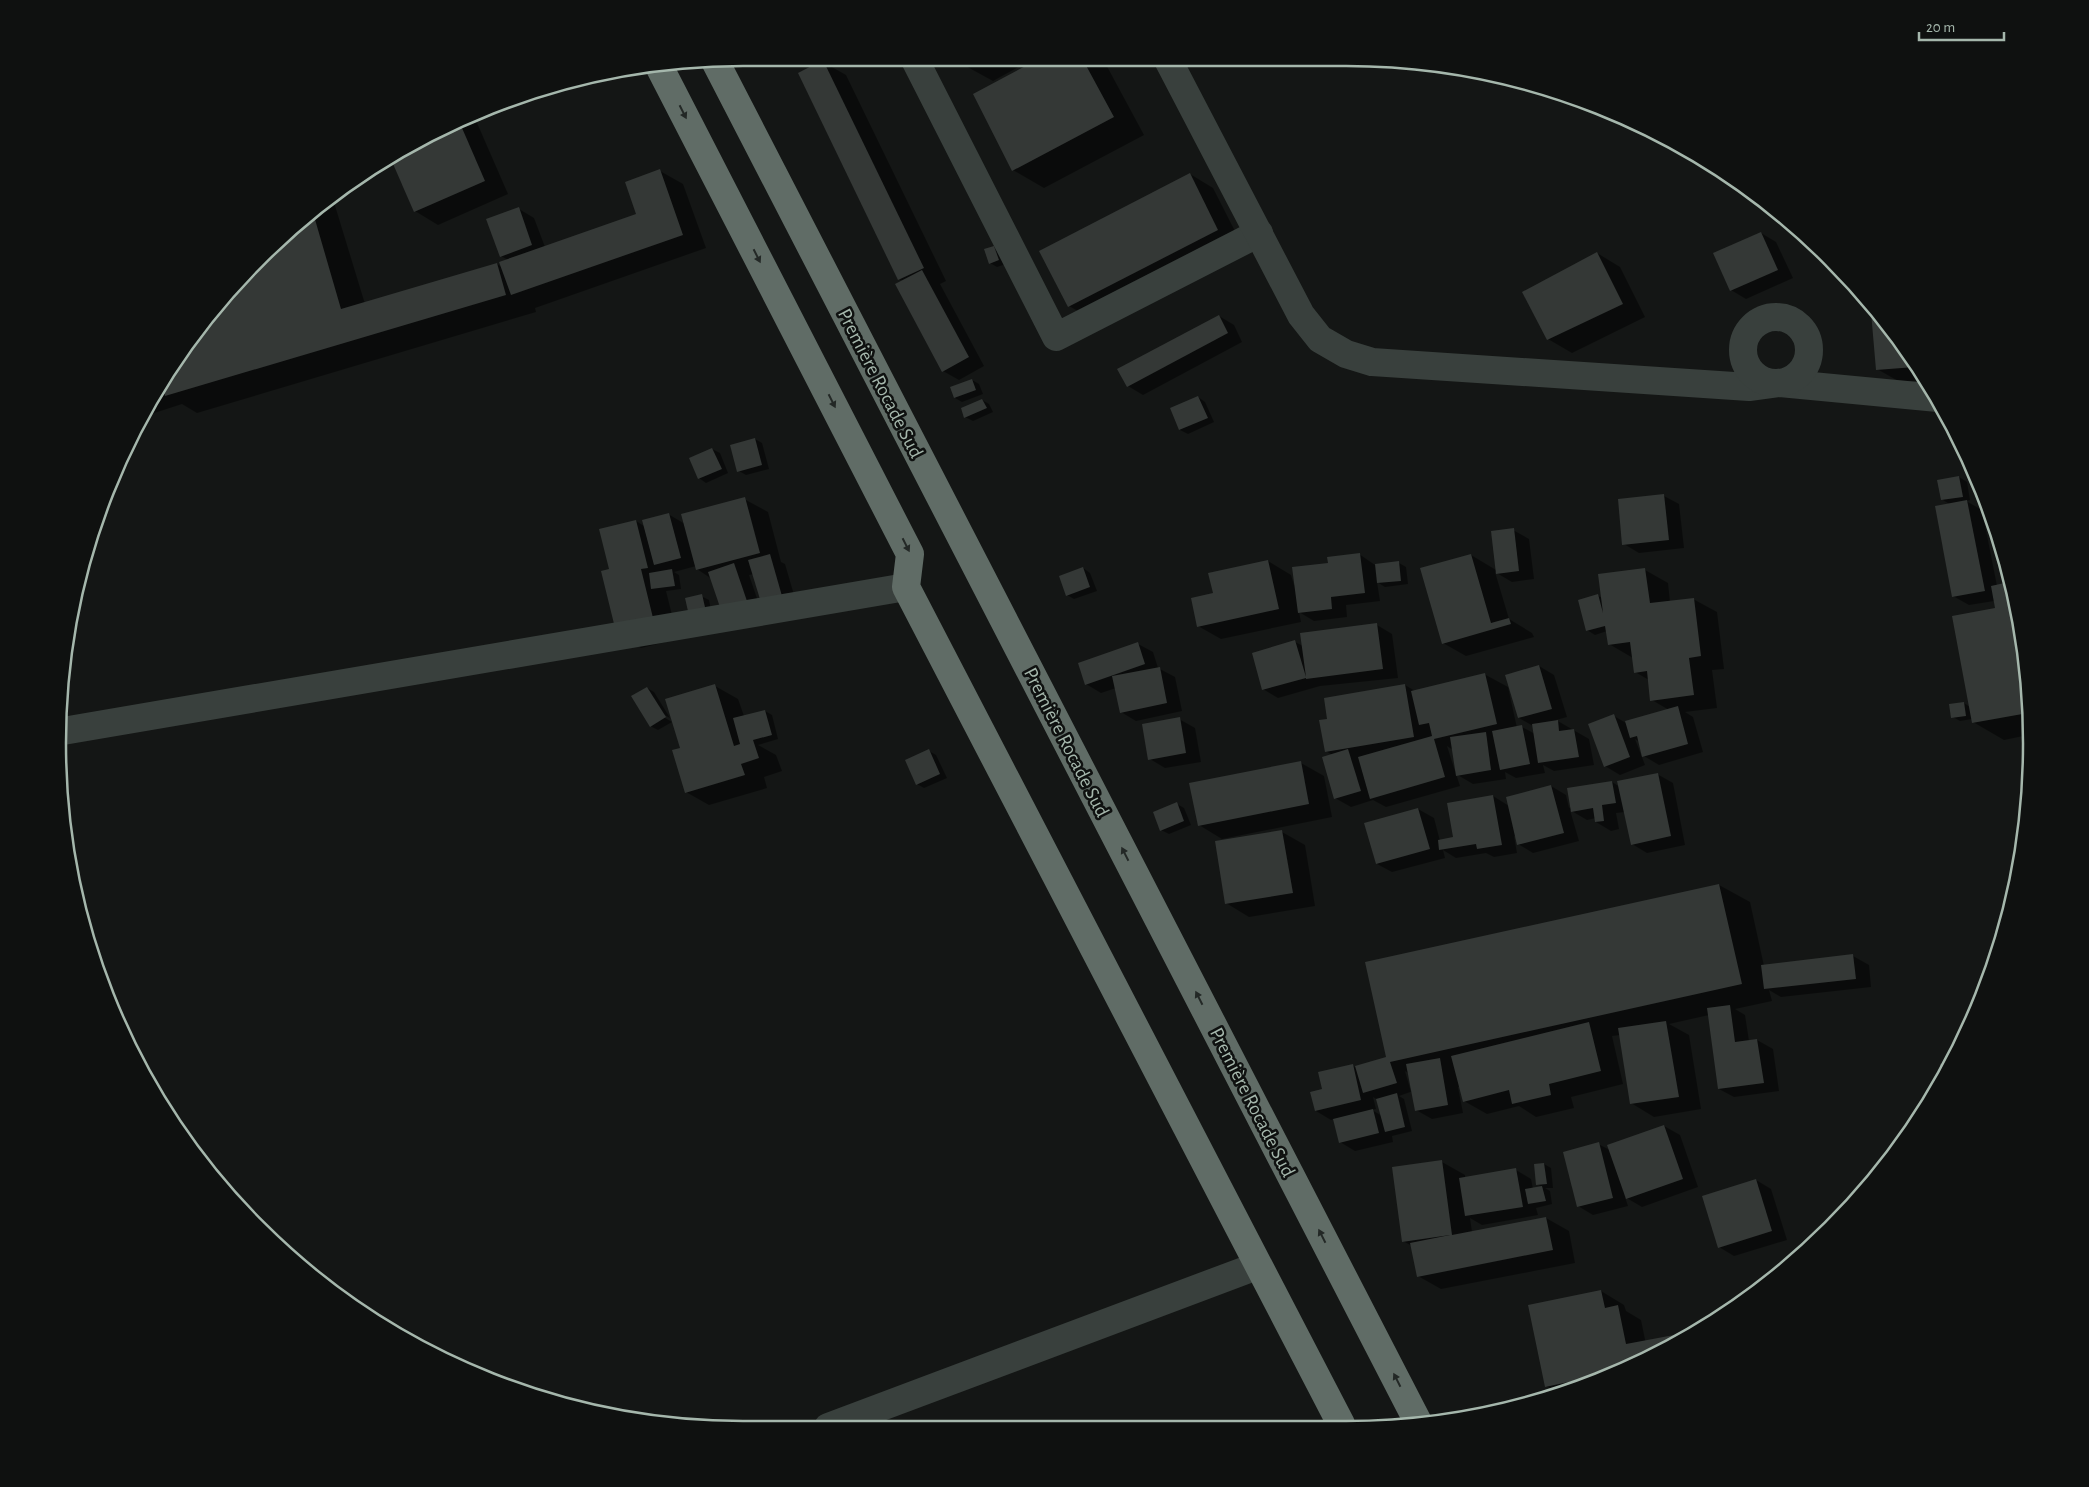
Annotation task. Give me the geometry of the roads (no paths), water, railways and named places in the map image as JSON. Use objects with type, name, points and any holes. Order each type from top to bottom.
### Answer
[{"type":"highway","name":"Première Rocade Sud","points":[[718,67],[1415,1417]]},
{"type":"highway","points":[[662,71],[910,554],[906,587],[1257,1266],[1339,1421]]},
{"type":"street","points":[[918,66],[1056,337],[1259,233]]},
{"type":"street","points":[[1171,66],[1301,315],[1320,339],[1346,354],[1372,362],[1749,387],[1780,383],[1927,397]]},
{"type":"street","points":[[67,730],[906,587]]},
{"type":"street","points":[[844,1421],[1257,1266]]}]
